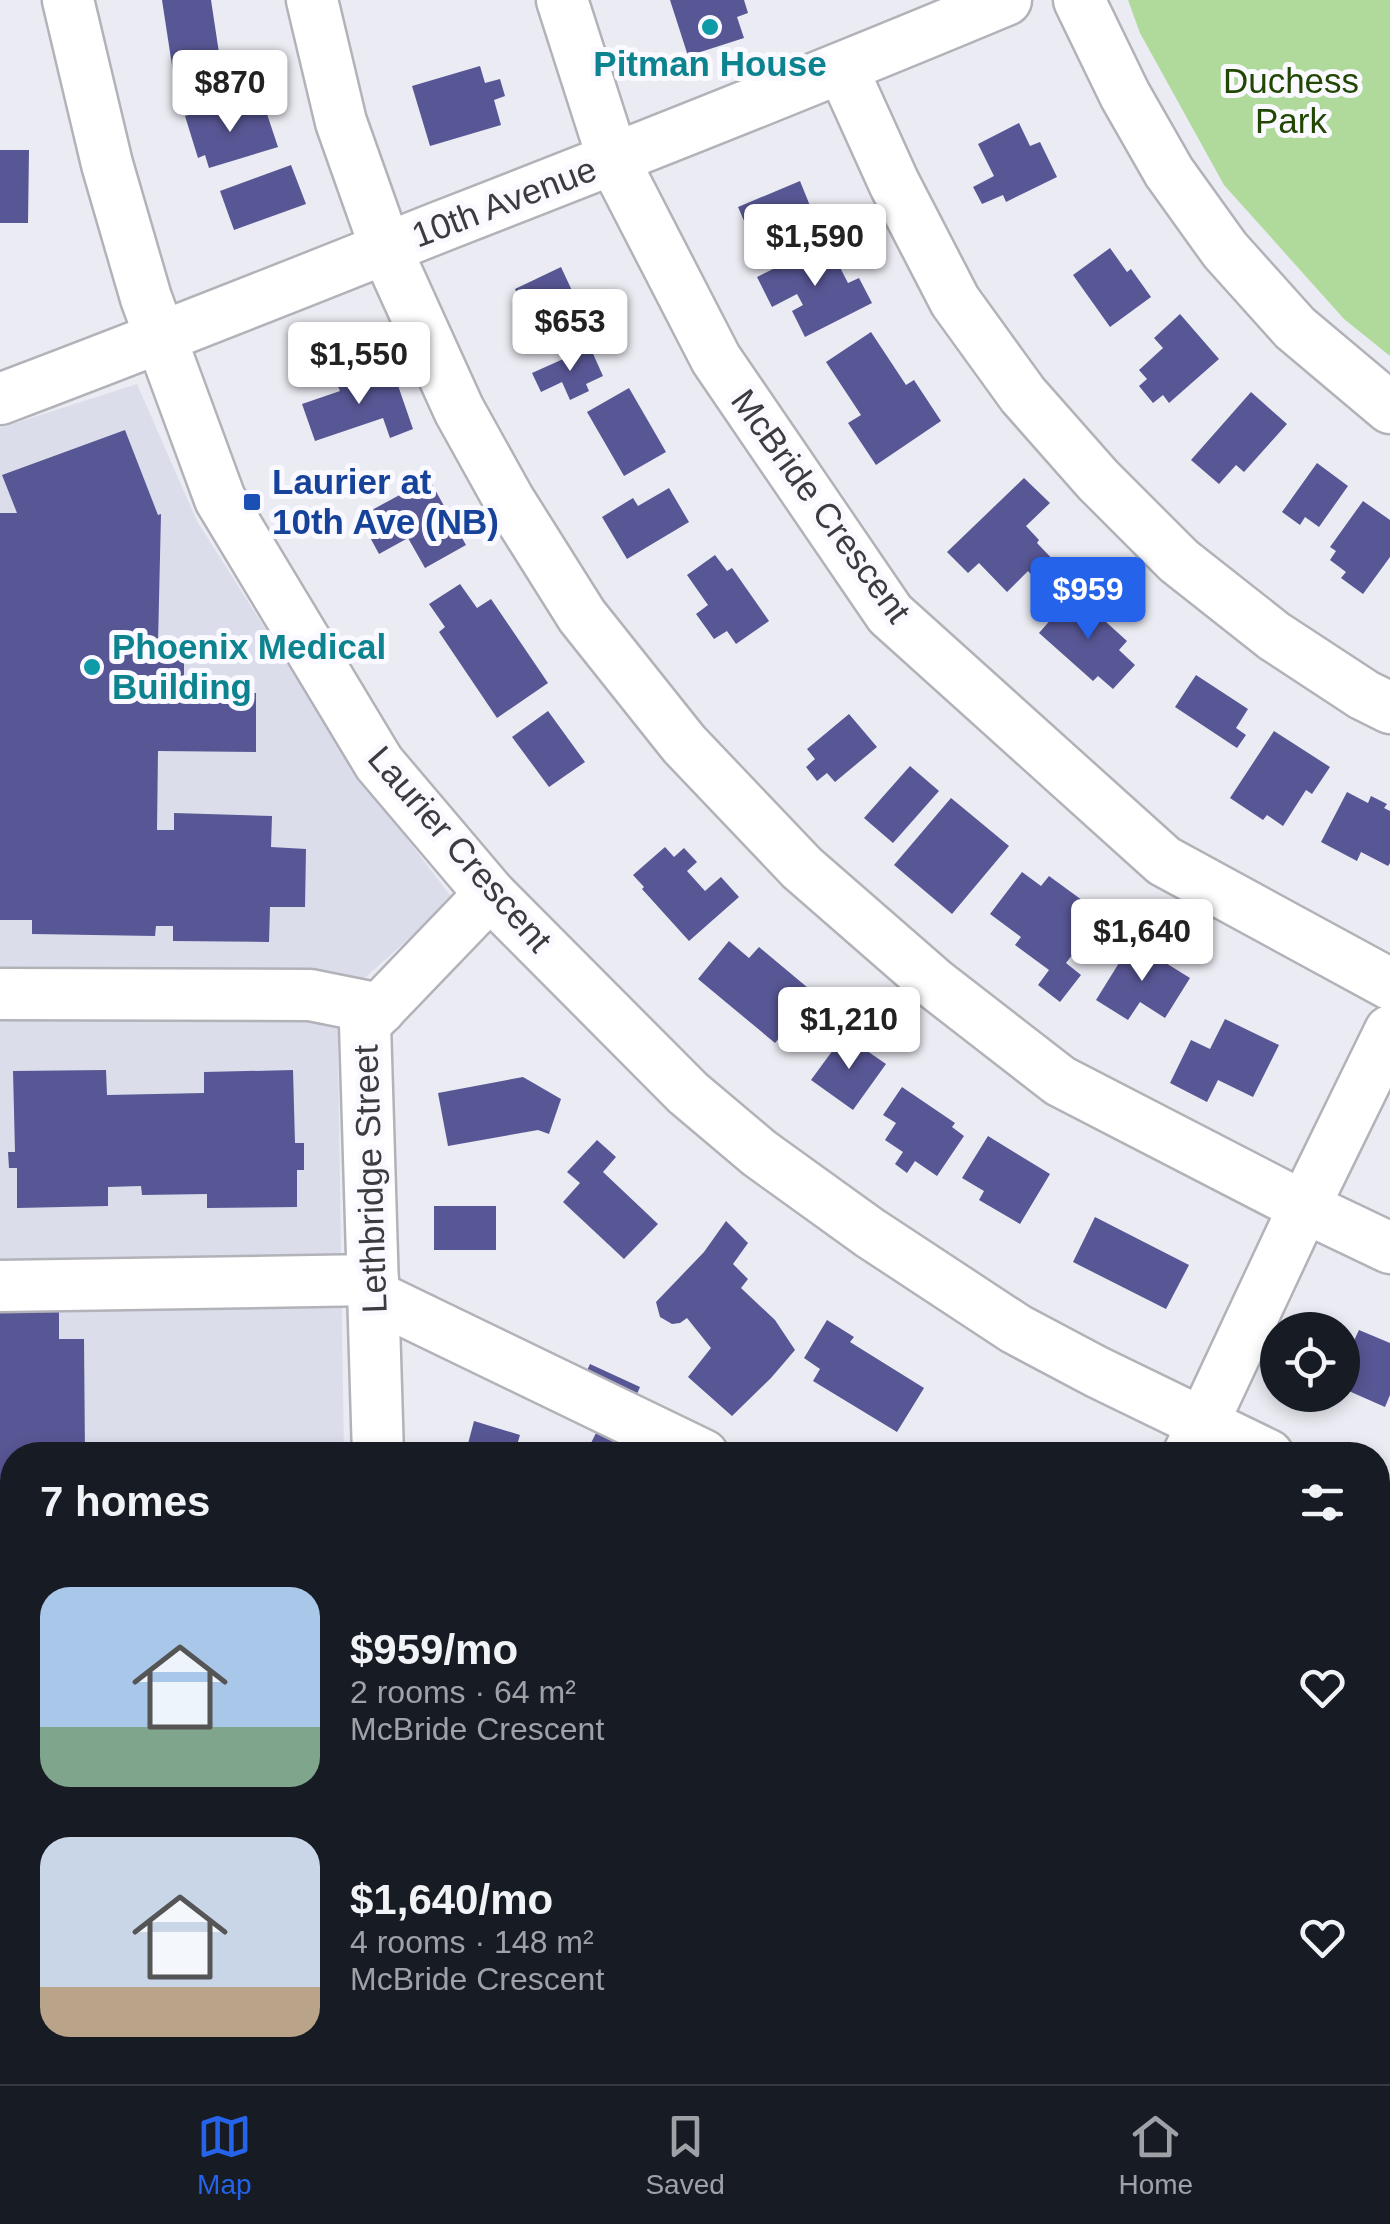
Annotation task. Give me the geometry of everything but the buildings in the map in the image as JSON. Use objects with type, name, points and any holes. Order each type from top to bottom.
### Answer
[{"type":"street","name":"Laurier Crescent","points":[[68,0],[106,164],[160,338],[220,500],[379,763],[490,894],[688,1093],[759,1153],[870,1233],[1016,1329],[1097,1372],[1195,1439]]},
{"type":"street","points":[[312,0],[341,122],[386,249],[459,410],[509,500],[582,616],[684,744],[802,868],[935,984],[1060,1081],[1390,1248]]},
{"type":"street","name":"McBride Crescent","points":[[562,0],[613,160],[716,359],[890,614],[1164,861],[1390,984]]},
{"type":"street","name":"10th Avenue","points":[[0,398],[613,160],[1006,0]]},
{"type":"street","points":[[1078,0],[1169,172],[1225,250],[1295,328],[1390,408]]},
{"type":"street","points":[[842,68],[954,301],[1022,394],[1098,480],[1179,561],[1274,636],[1390,708]]},
{"type":"street","name":"Lethbridge Street","points":[[378,1442],[365,1024],[490,894]]},
{"type":"street","points":[[0,994],[310,996],[380,1009]]},
{"type":"street","points":[[1195,1439],[1390,1031]]},
{"type":"street","points":[[0,1286],[374,1288],[677,1442]]},
{"type":"shaded area","points":[[137,384],[197,521],[356,772],[453,899],[349,992],[338,1050],[344,1442],[0,1442],[0,428]]},
{"type":"green space","name":"Duchess Park","points":[[1128,0],[1390,0],[1390,356],[1344,319],[1224,185],[1140,33]]},
{"type":"place","name":"Pitman House","points":[[710,27]]},
{"type":"place","name":"Laurier at 10th Ave (NB)","points":[[252,502]]},
{"type":"place","name":"Phoenix Medical Building","points":[[92,667]]}]
